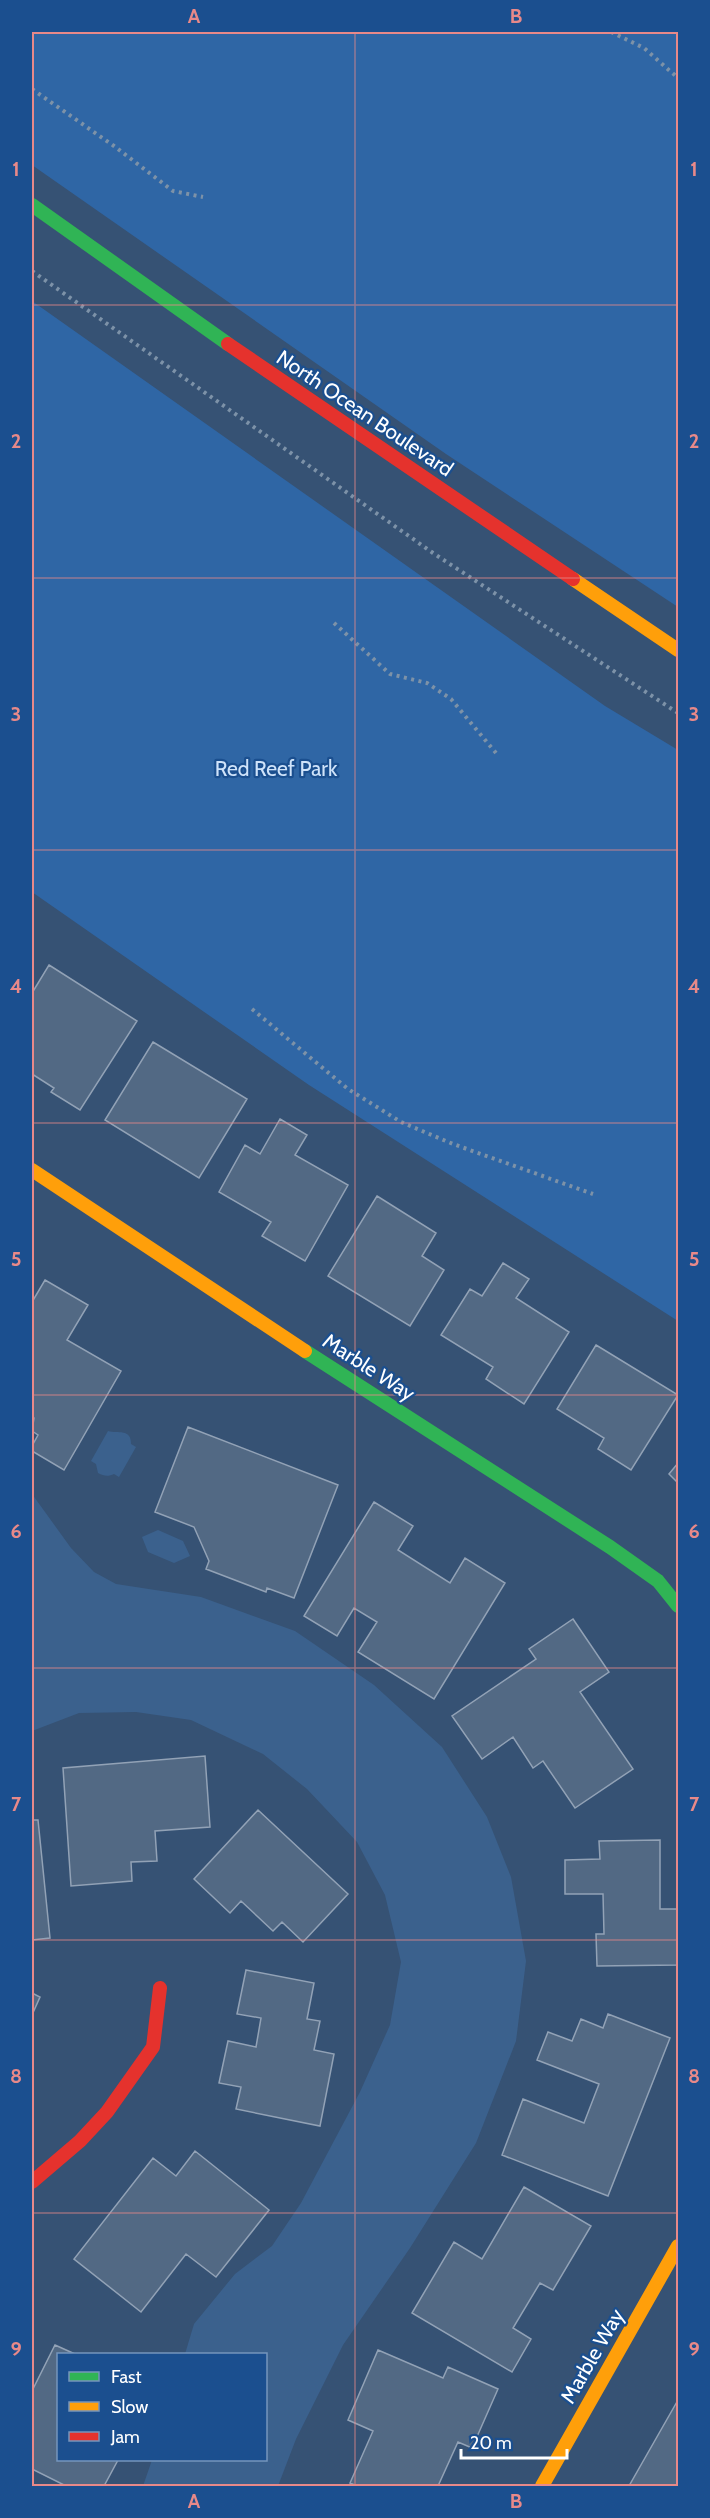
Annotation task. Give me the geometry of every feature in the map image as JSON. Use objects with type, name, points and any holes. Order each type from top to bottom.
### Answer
[{"type":"street","name":"North Ocean Boulevard","points":[[32,205],[311,402],[678,650]]},
{"type":"street","name":"Marble Way","points":[[32,1170],[271,1329],[610,1547],[658,1581],[678,1606]]},
{"type":"street","points":[[32,2182],[80,2140],[107,2112],[153,2047],[160,1988]]},
{"type":"street","name":"Marble Way","points":[[542,2487],[678,2246]]},
{"type":"path","points":[[612,32],[644,48],[678,78]]},
{"type":"path","points":[[32,89],[114,146],[173,191],[203,197]]},
{"type":"path","points":[[32,271],[433,553],[678,713]]},
{"type":"path","points":[[334,623],[390,674],[427,683],[451,699],[496,753]]},
{"type":"path","points":[[252,1009],[348,1089],[401,1122],[453,1144],[593,1194]]},
{"type":"green space","points":[[32,32],[678,32],[678,607],[446,454],[32,165]]},
{"type":"green space","name":"Red Reef Park","points":[[32,301],[605,706],[678,750],[678,1321],[309,1085],[32,892]]},
{"type":"shaded area","points":[[108,1431],[126,1434],[131,1444],[136,1447],[119,1477],[114,1474],[106,1476],[98,1473],[96,1464],[91,1461]]},
{"type":"shaded area","points":[[32,1494],[71,1548],[94,1572],[116,1584],[201,1597],[295,1631],[374,1685],[442,1747],[487,1817],[511,1877],[526,1961],[516,2041],[476,2143],[410,2248],[343,2345],[296,2439],[278,2486],[143,2486],[152,2461],[267,2461],[267,2353],[185,2353],[194,2324],[235,2274],[272,2246],[301,2203],[360,2092],[390,2025],[401,1962],[385,1895],[357,1842],[307,1789],[263,1754],[191,1720],[136,1712],[79,1713],[32,1731]]},
{"type":"shaded area","points":[[158,1530],[183,1541],[190,1556],[174,1563],[148,1552],[142,1537]]},
{"type":"building","points":[[49,965],[137,1021],[80,1110],[51,1092],[54,1088],[32,1074],[32,993]]},
{"type":"building","points":[[153,1042],[247,1099],[199,1178],[105,1120]]},
{"type":"building","points":[[280,1119],[307,1135],[295,1155],[348,1185],[305,1261],[262,1236],[271,1222],[219,1192],[245,1145],[260,1154]]},
{"type":"building","points":[[377,1196],[436,1233],[422,1256],[444,1270],[410,1326],[328,1276]]},
{"type":"building","points":[[503,1263],[529,1279],[516,1298],[569,1332],[524,1404],[486,1379],[493,1367],[441,1335],[470,1289],[482,1296]]},
{"type":"building","points":[[45,1280],[88,1305],[67,1340],[121,1371],[64,1470],[32,1451],[38,1435],[32,1431],[34,1418],[32,1416],[32,1302]]},
{"type":"building","points":[[596,1345],[678,1395],[631,1470],[598,1449],[604,1438],[557,1409]]},
{"type":"building","points":[[188,1427],[338,1485],[294,1598],[267,1588],[266,1592],[206,1569],[209,1561],[194,1527],[155,1512]]},
{"type":"building","points":[[678,1463],[678,1483],[669,1474]]},
{"type":"building","points":[[374,1502],[413,1526],[398,1550],[450,1583],[465,1558],[505,1583],[434,1699],[358,1652],[377,1622],[354,1608],[337,1636],[304,1616]]},
{"type":"building","points":[[573,1619],[609,1672],[580,1692],[633,1769],[575,1808],[543,1761],[533,1768],[513,1737],[482,1759],[452,1716],[536,1659],[529,1649]]},
{"type":"building","points":[[205,1756],[210,1827],[155,1831],[157,1861],[131,1862],[132,1881],[71,1886],[63,1768]]},
{"type":"building","points":[[258,1810],[348,1894],[303,1942],[282,1922],[273,1931],[241,1901],[230,1913],[194,1879]]},
{"type":"building","points":[[32,1820],[38,1820],[50,1938],[32,1940]]},
{"type":"building","points":[[660,1840],[660,1909],[678,1909],[678,1965],[597,1966],[596,1934],[604,1934],[603,1894],[565,1894],[565,1860],[600,1859],[599,1841]]},
{"type":"building","points":[[246,1970],[314,1983],[307,2019],[320,2021],[314,2050],[334,2054],[320,2126],[236,2109],[241,2087],[219,2083],[228,2041],[256,2047],[261,2018],[237,2014]]},
{"type":"building","points":[[32,1993],[40,1997],[32,2015]]},
{"type":"building","points":[[608,2014],[670,2038],[608,2196],[502,2155],[523,2099],[584,2123],[599,2084],[537,2060],[548,2032],[572,2041],[581,2019],[603,2028]]},
{"type":"building","points":[[195,2151],[269,2210],[216,2277],[186,2254],[141,2312],[74,2259],[153,2158],[176,2176]]},
{"type":"building","points":[[524,2187],[591,2226],[553,2290],[540,2283],[513,2328],[531,2339],[512,2372],[412,2313],[454,2242],[482,2259]]},
{"type":"building","points":[[55,2345],[73,2353],[57,2353],[57,2461],[117,2461],[104,2486],[66,2486],[32,2469],[32,2391]]},
{"type":"building","points":[[378,2350],[443,2378],[448,2367],[498,2389],[472,2448],[458,2442],[438,2486],[357,2486],[350,2483],[373,2431],[348,2420]]},
{"type":"building","points":[[678,2400],[678,2486],[629,2486]]},
{"type":"traffic: fast","points":[[32,205],[228,344]]},
{"type":"traffic: fast","points":[[305,1351],[610,1547],[658,1581],[678,1606]]},
{"type":"traffic: slow","points":[[573,579],[678,650]]},
{"type":"traffic: slow","points":[[32,1170],[305,1351]]},
{"type":"traffic: slow","points":[[542,2486],[678,2246]]},
{"type":"traffic: jam","points":[[228,344],[573,579]]},
{"type":"traffic: jam","points":[[32,2182],[80,2141],[107,2112],[153,2047],[160,1988]]}]
